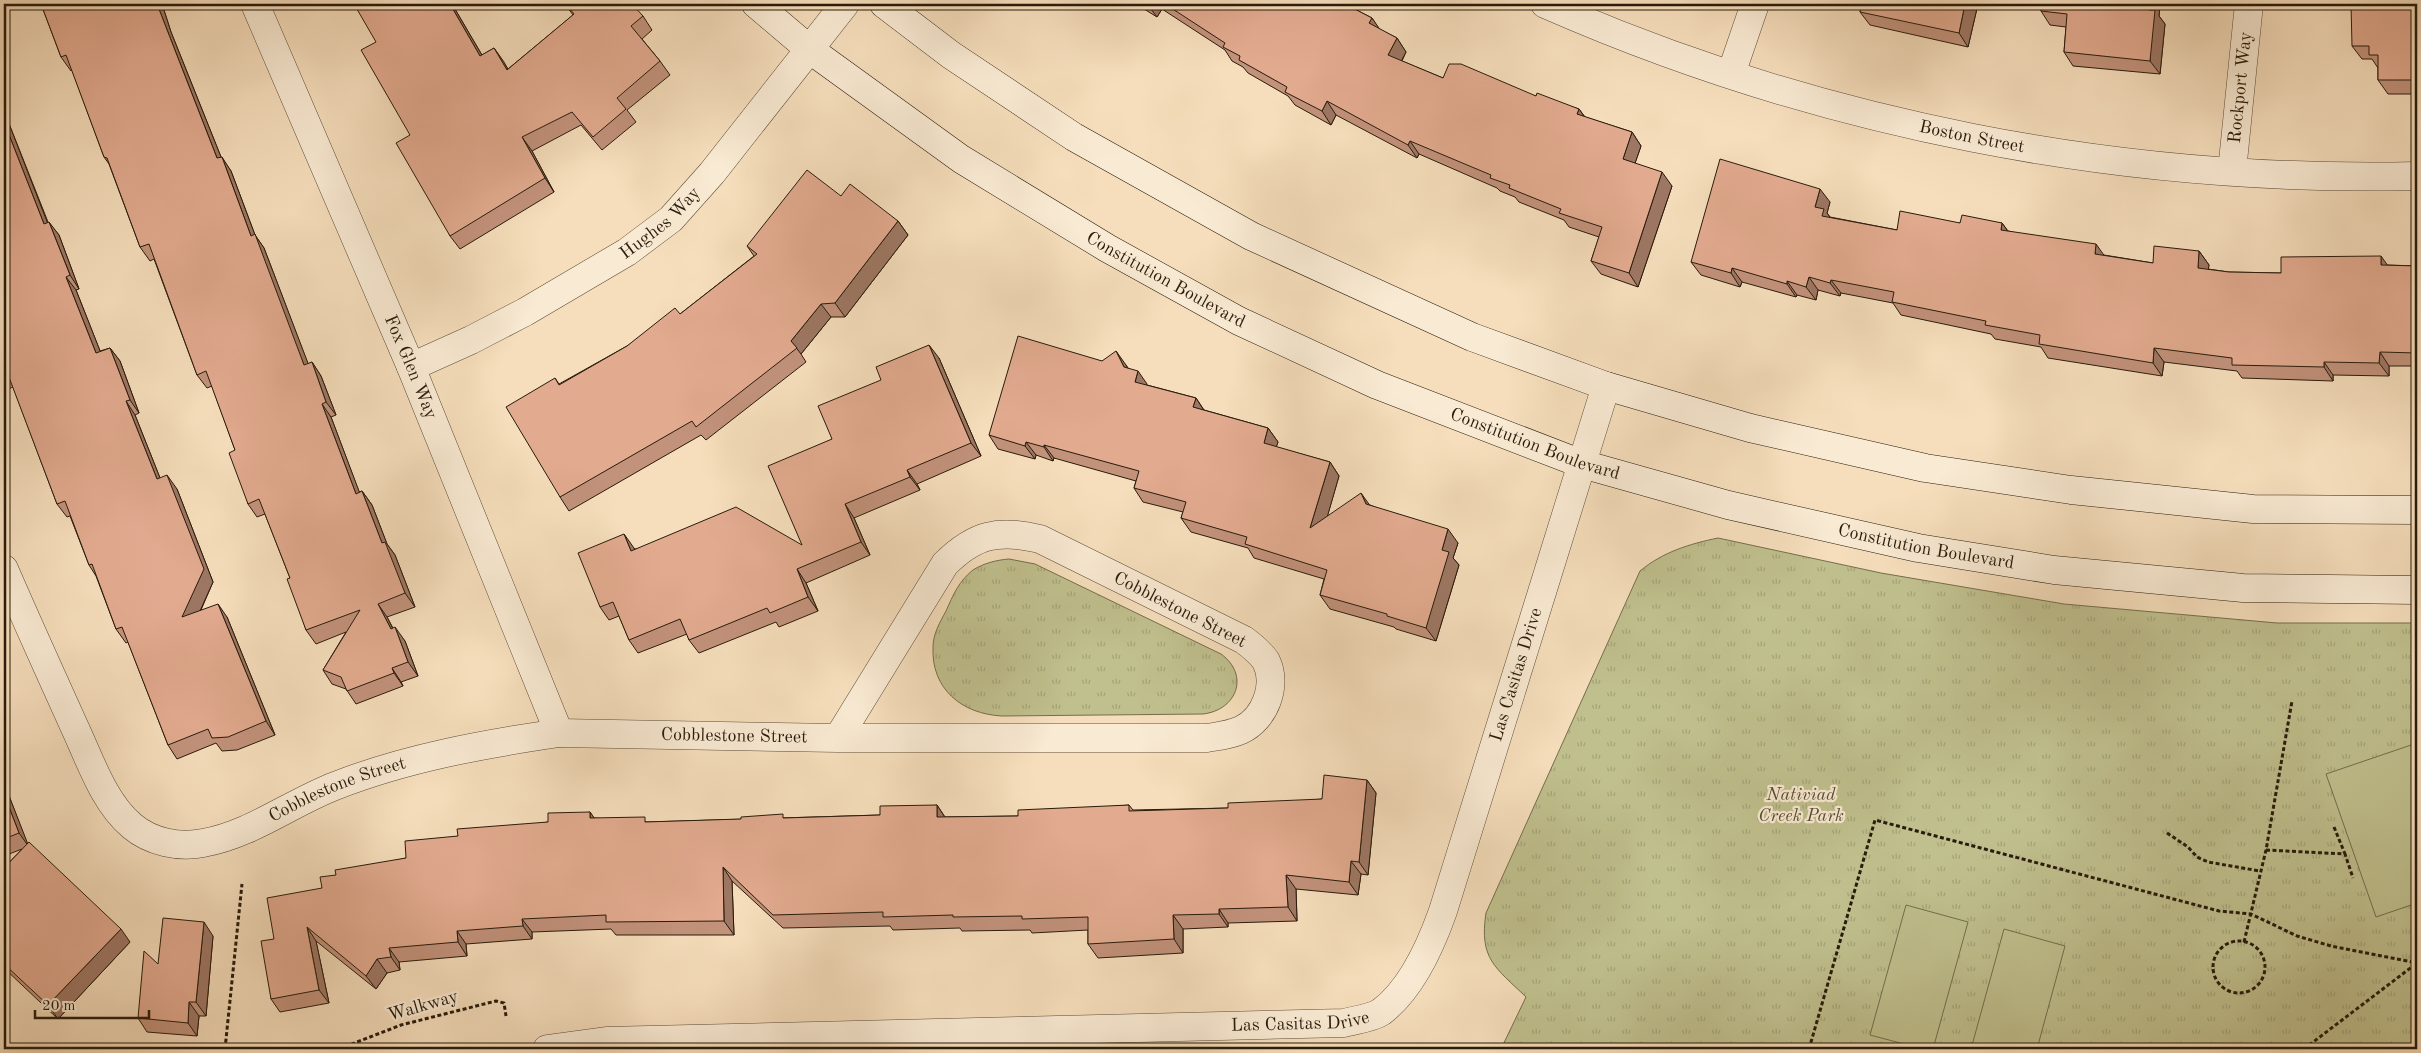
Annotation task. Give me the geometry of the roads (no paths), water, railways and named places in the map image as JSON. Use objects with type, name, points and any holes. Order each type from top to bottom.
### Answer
[{"type":"street","name":"Fox Glen Way","points":[[256,4],[411,367],[559,733]]},
{"type":"street","name":"Constitution Boulevard","points":[[756,4],[810,49],[961,159],[1107,248],[1239,321],[1377,384],[1582,464],[1728,505],[1918,548],[2054,570],[2243,588],[2417,590]]},
{"type":"street","name":"Hughes Way","points":[[411,367],[471,340],[525,312],[628,252],[652,234],[690,199],[845,4]]},
{"type":"street","points":[[884,4],[951,55],[1074,137],[1251,236],[1472,337],[1606,386],[1750,428],[1925,468],[2071,490],[2253,508],[2417,510]]},
{"type":"street","name":"Boston Street","points":[[1545,4],[1614,34],[1731,74],[1853,111],[2009,145],[2081,157],[2232,172],[2302,176],[2417,176]]},
{"type":"street","points":[[1731,74],[1754,4]]},
{"type":"street","name":"Rockport Way","points":[[2232,172],[2249,4]]},
{"type":"street","name":"Las Casitas Drive","points":[[547,1049],[606,1041],[1344,1023],[1380,1012],[1408,984],[1429,950],[1443,911],[1606,386]]},
{"type":"street","name":"Cobblestone Street","points":[[4,569],[58,691],[118,812],[132,826],[158,840],[188,845],[222,838],[248,828],[305,799],[362,776],[463,749],[559,733],[838,738],[1207,738],[1228,735],[1243,730],[1256,718],[1266,704],[1270,690],[1270,675],[1266,661],[1244,640],[1040,539],[1021,534],[1003,533],[985,537],[968,544],[945,564],[838,738]]},
{"type":"park label","name":"Nativiad Creek Park","points":[[1801,805]]}]
